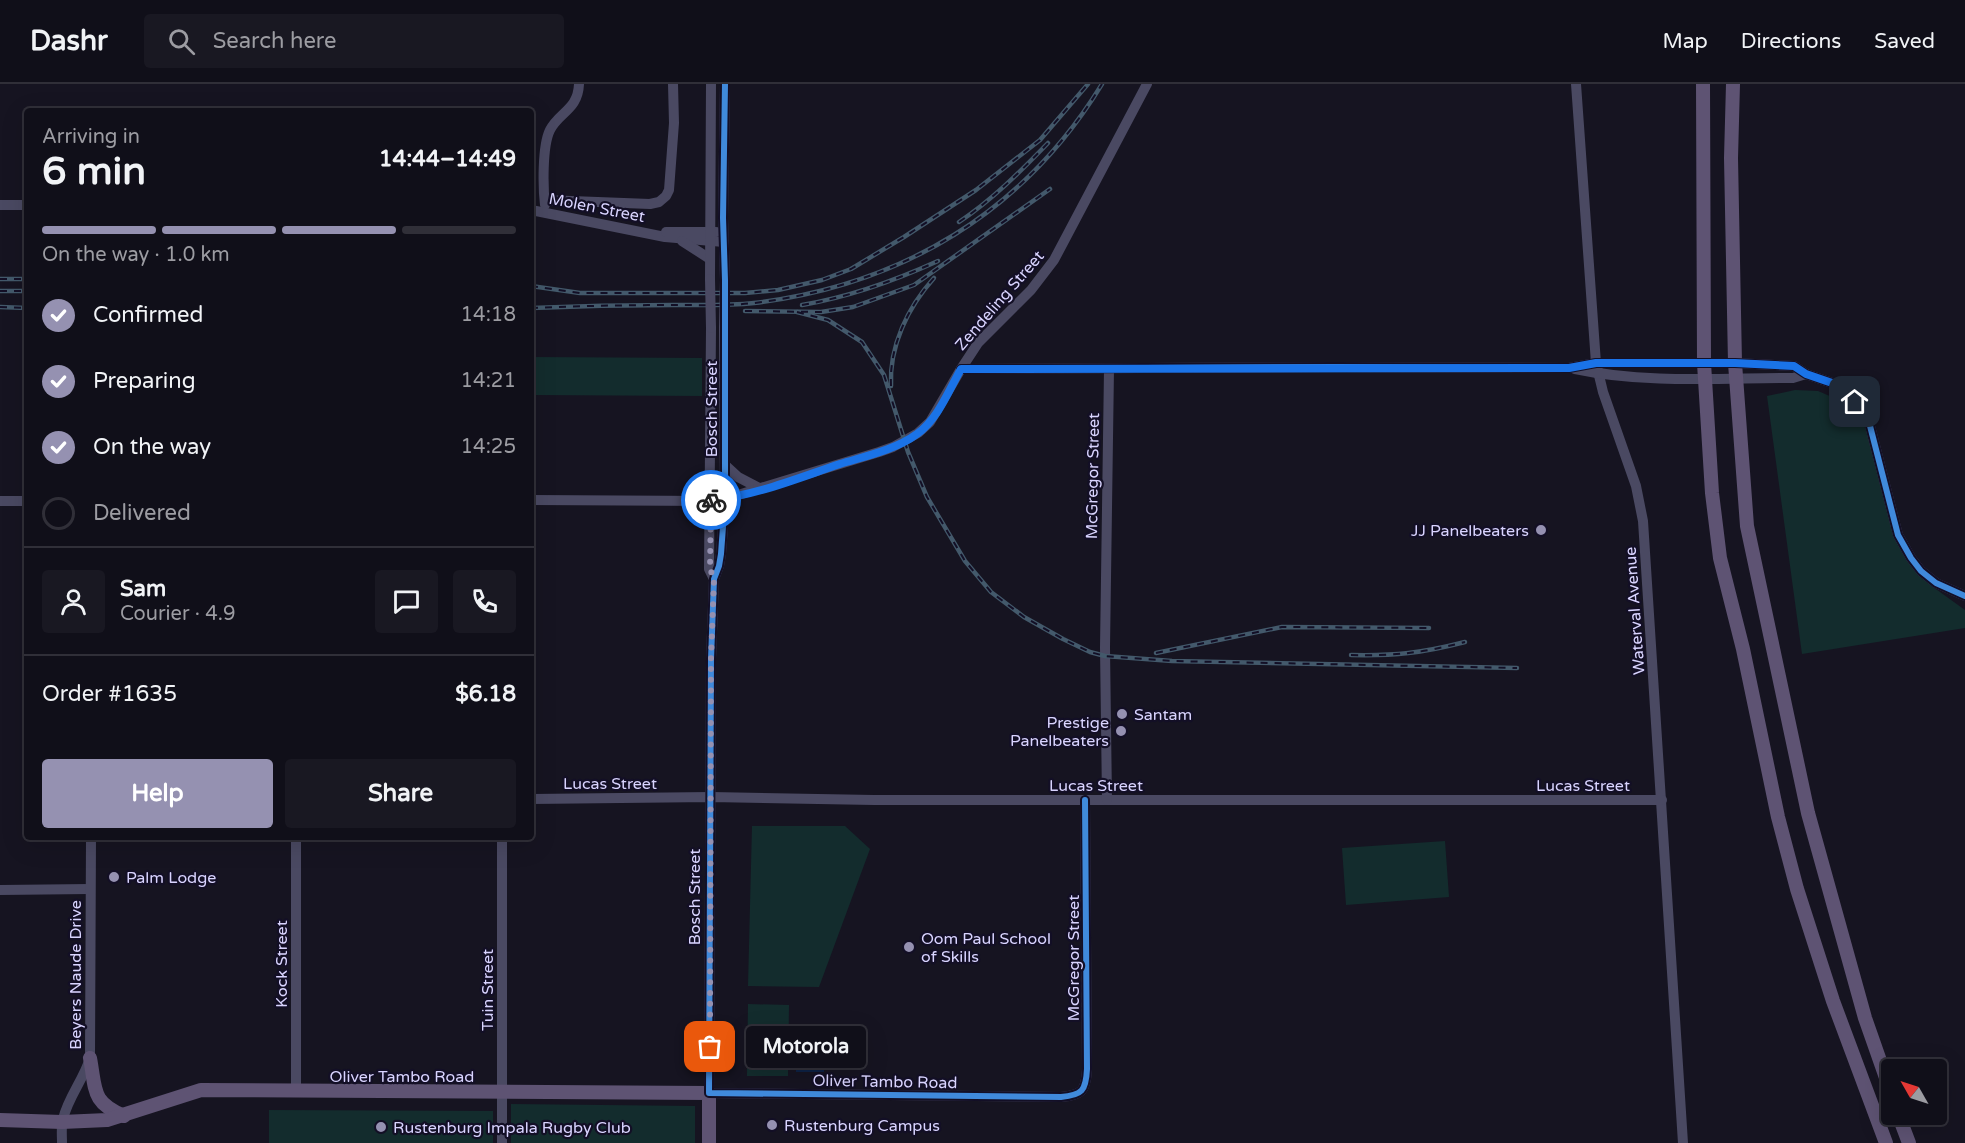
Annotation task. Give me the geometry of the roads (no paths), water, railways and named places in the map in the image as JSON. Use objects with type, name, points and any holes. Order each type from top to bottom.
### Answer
[{"type":"main road","points":[[1703,84],[1704,363],[1712,493],[1720,558],[1743,649],[1778,817],[1816,952],[1886,1143]]},
{"type":"main road","points":[[1733,84],[1731,158],[1735,363],[1747,526],[1808,813],[1865,1018],[1881,1064]]},
{"type":"main road","points":[[90,1058],[98,1098],[110,1110],[124,1116]]},
{"type":"main road","name":"Oliver Tambo Road","points":[[0,1120],[62,1122],[107,1120],[201,1090],[709,1093]]},
{"type":"main road","name":"Bosch Street","points":[[709,1093],[709,1143]]},
{"type":"main road","points":[[1902,1125],[1909,1143]]},
{"type":"street","points":[[546,213],[546,152],[550,130],[576,100],[579,84]]},
{"type":"street","points":[[545,200],[650,204],[659,202],[666,196],[671,177],[673,84]]},
{"type":"street","name":"Bosch Street","points":[[711,84],[710,569],[714,579]]},
{"type":"street","name":"Bosch Street","points":[[709,1093],[714,579],[721,554],[725,499],[725,84]]},
{"type":"street","name":"Zendeling Street","points":[[534,500],[710,501],[725,499],[879,452],[918,433],[930,422],[978,343],[1030,290],[1054,260],[1147,84]]},
{"type":"street","name":"Waterval Avenue","points":[[1575,84],[1597,369],[1629,463],[1643,521],[1683,1143]]},
{"type":"street","points":[[0,205],[24,205]]},
{"type":"street","name":"Molen Street","points":[[534,211],[657,234]]},
{"type":"street","points":[[657,234],[674,231],[724,238]]},
{"type":"street","points":[[657,234],[680,239],[710,237]]},
{"type":"street","points":[[680,239],[710,259]]},
{"type":"street","points":[[1597,369],[1704,363],[1794,366],[1806,374],[1835,384],[1855,402],[1869,422],[1898,535],[1911,558],[1921,571],[1936,583],[1965,596]]},
{"type":"street","points":[[961,369],[1569,368],[1706,380],[1793,378],[1806,374]]},
{"type":"street","name":"McGregor Street","points":[[1107,800],[1104,648],[1109,369]]},
{"type":"street","points":[[725,465],[738,477],[761,489]]},
{"type":"street","points":[[0,501],[24,501]]},
{"type":"street","name":"Lucas Street","points":[[534,799],[711,797],[1085,800],[1662,800]]},
{"type":"street","name":"McGregor Street","points":[[1061,1096],[1077,1094],[1085,1087],[1087,1080],[1085,800]]},
{"type":"street","name":"Beyers Naude Drive","points":[[62,1143],[62,1122],[90,1058],[91,840]]},
{"type":"street","name":"Kock Street","points":[[296,840],[296,1092]]},
{"type":"street","name":"Tuin Street","points":[[502,840],[502,1143]]},
{"type":"street","points":[[0,890],[90,889]]},
{"type":"street","name":"Oliver Tambo Road","points":[[709,1093],[1061,1096]]},
{"type":"water","points":[[796,1057],[824,1057],[824,1072],[796,1072]]},
{"type":"railway","points":[[534,286],[580,293],[745,293],[778,290],[822,280],[851,269],[976,190],[1040,140],[1088,84]]},
{"type":"railway","points":[[534,308],[754,303],[808,294],[860,279],[909,260],[954,235],[997,205],[1036,170],[1071,129],[1102,84]]},
{"type":"railway","points":[[959,222],[994,195],[1048,143]]},
{"type":"railway","points":[[745,311],[821,312],[853,307],[914,285],[1050,189]]},
{"type":"railway","points":[[802,305],[871,288],[938,261]]},
{"type":"railway","points":[[891,386],[893,356],[902,328],[916,301],[934,278]]},
{"type":"railway","points":[[0,279],[24,279]]},
{"type":"railway","points":[[0,291],[24,291]]},
{"type":"railway","points":[[0,307],[24,308]]},
{"type":"railway","points":[[797,312],[828,320],[862,342],[884,375],[908,452],[927,497],[965,561],[991,592],[1024,617],[1063,639],[1090,652],[1105,656],[1172,661],[1517,668]]},
{"type":"railway","points":[[1156,653],[1282,627],[1429,628]]},
{"type":"railway","points":[[1351,655],[1408,653],[1465,642]]},
{"type":"place","name":"JJ Panelbeaters","points":[[1541,530]]},
{"type":"place","name":"Santam","points":[[1122,714]]},
{"type":"place","name":"Prestige Panelbeaters","points":[[1121,731]]},
{"type":"place","name":"Palm Lodge","points":[[114,877]]},
{"type":"place","name":"Oom Paul School of Skills","points":[[909,947]]},
{"type":"place","name":"Motorola","points":[[710,1047]]},
{"type":"place","name":"Rustenburg Campus","points":[[772,1125]]},
{"type":"place","name":"Rustenburg Impala Rugby Club","points":[[381,1127]]}]
